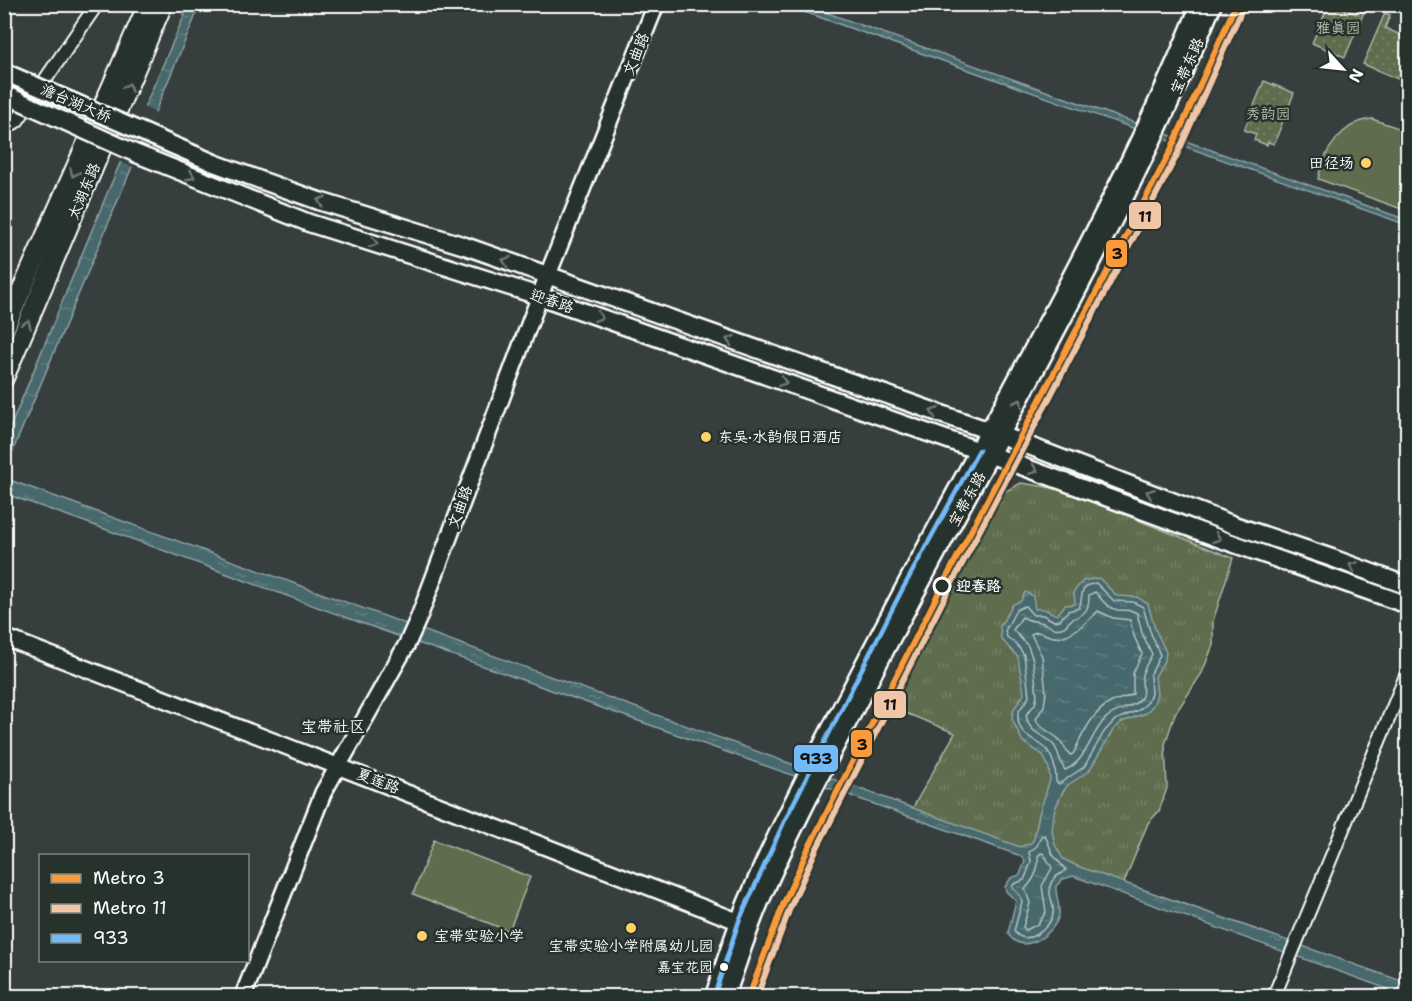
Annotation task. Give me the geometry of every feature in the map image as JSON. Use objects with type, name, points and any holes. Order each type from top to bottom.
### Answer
[{"type":"main road","name":"太湖东路","points":[[4,330],[148,4]]},
{"type":"main road","name":"太湖东路","points":[[4,378],[163,4]]},
{"type":"main road","name":"宝带东路","points":[[1152,129],[1200,4]]},
{"type":"main road","name":"宝带东路","points":[[714,996],[798,807],[901,592],[985,452],[1095,232],[1152,129],[1213,4]]},
{"type":"main road","name":"澹台湖大桥","points":[[4,72],[147,134]]},
{"type":"main road","name":"澹台湖大桥","points":[[4,94],[137,154]]},
{"type":"main road","name":"迎春路","points":[[147,134],[263,181],[465,246],[995,433],[1234,525],[1407,586]]},
{"type":"main road","name":"迎春路","points":[[137,154],[309,223],[539,296],[985,452],[1407,605]]},
{"type":"main road","name":"宝带东路","points":[[726,996],[745,924]]},
{"type":"street","points":[[4,129],[17,121],[97,4]]},
{"type":"street","name":"文曲路","points":[[243,996],[323,793],[417,623],[539,296],[655,7]]},
{"type":"street","name":"夏莲路","points":[[4,637],[745,924]]},
{"type":"street","points":[[1274,996],[1407,671]]},
{"type":"green space","name":"雅真园","points":[[1329,4],[1356,14],[1360,5],[1367,5],[1345,57],[1312,43]]},
{"type":"green space","points":[[1385,13],[1390,15],[1385,28],[1407,38],[1407,56],[1398,79],[1363,64]]},
{"type":"green space","name":"秀韵园","points":[[1264,81],[1294,93],[1274,144],[1268,142],[1267,145],[1254,140],[1256,134],[1244,130]]},
{"type":"green space","name":"田径场","points":[[1372,119],[1407,131],[1407,211],[1318,179],[1324,158],[1343,132],[1362,121]]},
{"type":"green space","points":[[1021,483],[1060,489],[1233,558],[1213,621],[1213,645],[1202,673],[1175,714],[1165,744],[1167,788],[1159,811],[1148,823],[1123,885],[912,809],[955,733],[886,705],[989,512],[1004,492]]},
{"type":"green space","points":[[434,840],[530,877],[509,931],[413,894]]},
{"type":"water","points":[[189,5],[200,5],[5,469],[5,440],[111,184]]},
{"type":"water","points":[[785,5],[805,5],[1407,220],[1407,225]]},
{"type":"water","points":[[4,478],[1020,847],[1031,843],[1034,839],[1050,780],[1049,768],[1043,755],[1023,742],[1012,719],[1013,710],[1024,694],[1018,657],[1001,639],[1000,626],[1013,604],[1021,601],[1025,592],[1033,596],[1035,609],[1044,609],[1057,615],[1065,605],[1075,604],[1074,591],[1083,581],[1099,578],[1117,596],[1137,597],[1148,604],[1155,629],[1166,652],[1165,659],[1155,677],[1157,694],[1154,704],[1146,713],[1122,722],[1113,730],[1089,771],[1068,785],[1062,793],[1054,812],[1052,831],[1055,845],[1063,859],[1077,866],[1407,983],[1407,996],[1073,876],[1063,879],[1056,886],[1059,910],[1055,925],[1043,937],[1028,944],[1020,943],[1013,940],[1008,933],[1016,901],[1005,887],[1011,878],[1020,875],[1025,861],[1021,856],[322,609],[5,494]]},
{"type":"pier","points":[[141,106],[156,113],[133,167],[118,161]]},
{"type":"metro line","name":"3","points":[[749,996],[783,905],[808,849],[942,586],[1170,152],[1236,4]]},
{"type":"metro line","name":"11","points":[[757,996],[790,908],[815,852],[949,589],[1177,155],[1243,7]]},
{"type":"transit line","name":"933","points":[[714,996],[739,921],[784,822],[901,592],[979,450]]},
{"type":"place","name":"田径场","points":[[1366,163]]},
{"type":"place","name":"东吴·水韵假日酒店","points":[[706,437]]},
{"type":"place","name":"迎春路","points":[[942,586]]},
{"type":"place","name":"宝带实验小学附属幼儿园","points":[[631,928]]},
{"type":"place","name":"宝带实验小学","points":[[422,936]]},
{"type":"place","name":"嘉宝花园","points":[[724,967]]},
{"type":"district","name":"宝带社区","points":[[333,726]]}]
